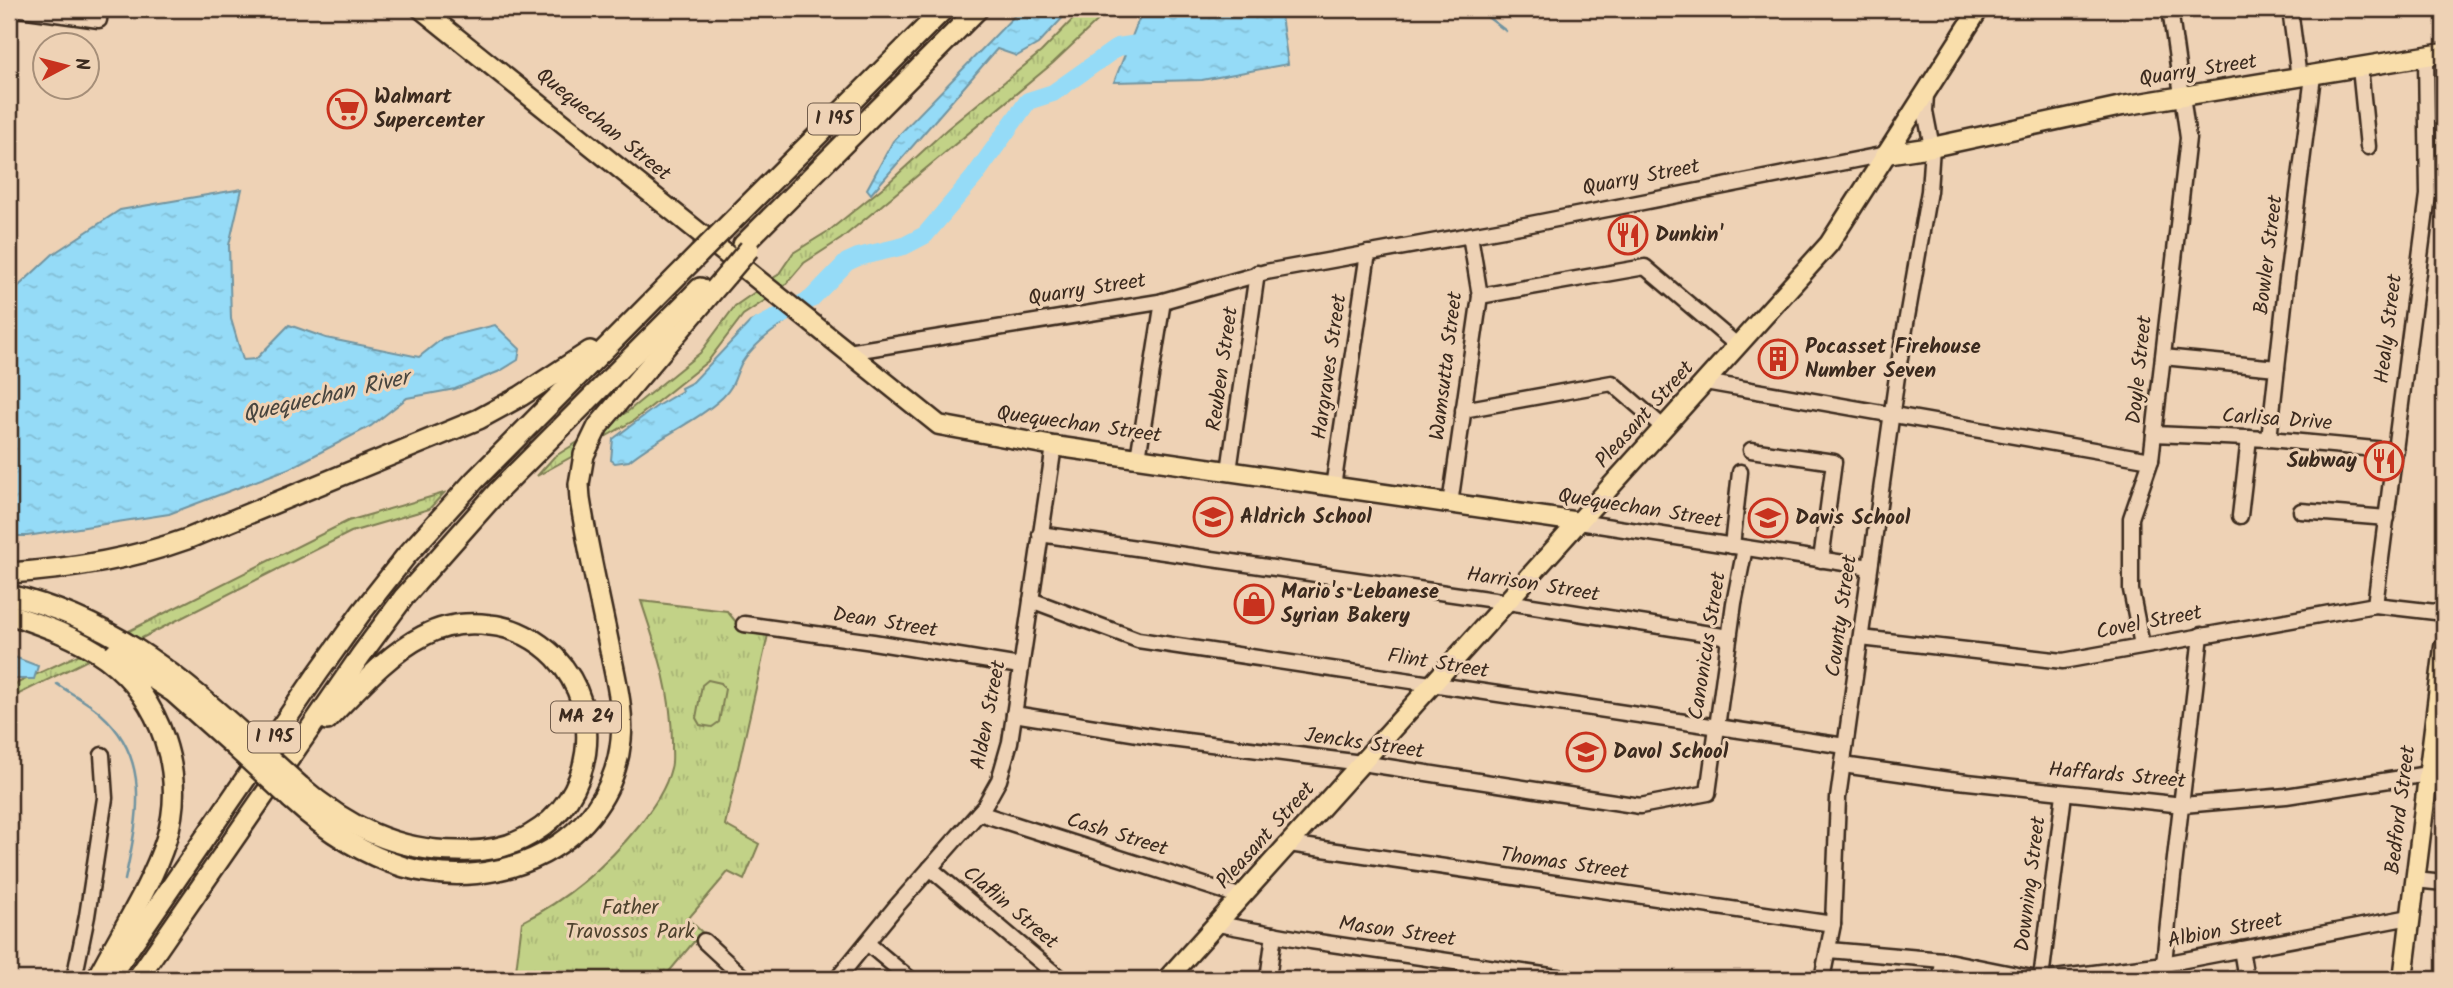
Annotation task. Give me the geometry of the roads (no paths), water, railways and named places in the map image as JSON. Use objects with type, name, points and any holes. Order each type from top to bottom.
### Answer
[{"type":"highway","name":"I 195","points":[[108,979],[361,613],[452,504],[944,9]]},
{"type":"highway","name":"I 195","points":[[137,979],[404,597],[523,465],[722,273],[811,176],[978,9]]},
{"type":"highway","points":[[295,793],[326,828],[363,851],[404,867],[454,875],[494,871],[534,859],[561,844],[589,818],[608,787],[617,764],[622,728],[619,695],[580,499],[579,484],[584,455],[595,431],[722,273]]},
{"type":"highway","points":[[9,573],[102,564],[161,549],[479,419],[521,396],[631,323]]},
{"type":"highway","name":"MA 24","points":[[9,595],[54,608],[109,648],[156,718],[170,759],[173,788],[169,829],[158,860],[95,979]]},
{"type":"highway","name":"MA 24","points":[[9,613],[60,634],[109,648],[184,681],[241,743],[295,793],[366,832],[394,842],[445,851],[469,852],[505,846],[527,837],[547,824],[564,806],[576,786],[587,747],[587,726],[583,704],[568,673],[553,655],[534,640],[496,625],[457,625],[424,635],[399,651],[292,755]]},
{"type":"main road","name":"Quequechan Street","points":[[421,9],[942,426],[1054,446],[1579,522]]},
{"type":"main road","name":"Pleasant Street","points":[[1167,979],[1829,244],[1979,9]]},
{"type":"main road","name":"Quarry Street","points":[[1885,154],[1932,147],[2122,107],[2444,53]]},
{"type":"main road","name":"Bedford Street","points":[[2403,979],[2428,775],[2438,753],[2444,647]]},
{"type":"street","points":[[20,9],[99,20],[100,9]]},
{"type":"street","name":"Doyle Street","points":[[2142,645],[2131,590],[2131,518],[2151,460],[2188,138],[2170,9]]},
{"type":"street","name":"Bowler Street","points":[[2269,439],[2306,77],[2290,9]]},
{"type":"street","name":"Healy Street","points":[[2375,605],[2428,195],[2426,57]]},
{"type":"street","points":[[2360,68],[2368,147]]},
{"type":"street","name":"County Street","points":[[1822,979],[1833,924],[1836,811],[1892,414],[1929,191],[1932,147],[1926,122],[1926,94]]},
{"type":"street","name":"Quarry Street","points":[[848,352],[1164,301],[1258,273],[1885,154]]},
{"type":"street","name":"Wamsutta Street","points":[[1450,504],[1480,296],[1470,234]]},
{"type":"street","name":"Hargraves Street","points":[[1333,487],[1368,253]]},
{"type":"street","points":[[1480,296],[1645,267],[1738,346]]},
{"type":"street","name":"Reuben Street","points":[[1229,471],[1258,273]]},
{"type":"street","points":[[1138,457],[1164,301]]},
{"type":"street","points":[[2163,357],[2277,368]]},
{"type":"street","points":[[1705,382],[2151,460]]},
{"type":"street","points":[[1463,410],[1612,383],[1664,428]]},
{"type":"street","name":"Carlisa Drive","points":[[2154,434],[2269,439],[2396,451]]},
{"type":"street","points":[[2240,516],[2249,438]]},
{"type":"street","name":"Alden Street","points":[[837,979],[979,813],[993,794],[1002,774],[1014,714],[1054,446]]},
{"type":"street","points":[[1751,450],[1834,462],[1821,560]]},
{"type":"street","name":"Canonicus Street","points":[[1708,793],[1729,637],[1738,547],[1741,472]]},
{"type":"street","points":[[2301,511],[2387,517]]},
{"type":"street","name":"Quequechan Street","points":[[1579,522],[1870,568]]},
{"type":"street","name":"Harrison Street","points":[[1040,534],[1729,637]]},
{"type":"street","name":"Flint Street","points":[[1031,600],[1138,640],[1845,746]]},
{"type":"street","name":"Covel Street","points":[[1861,638],[2063,662],[2142,645],[2375,605],[2444,613]]},
{"type":"street","name":"Dean Street","points":[[744,624],[1020,666]]},
{"type":"street","points":[[2164,964],[2172,870],[2183,805],[2201,635]]},
{"type":"street","name":"Jencks Street","points":[[1014,714],[1163,738],[1362,763],[1640,806],[1708,793]]},
{"type":"street","points":[[74,979],[87,916],[105,798],[102,755]]},
{"type":"street","name":"Haffards Street","points":[[1843,765],[2183,805],[2286,796],[2428,775]]},
{"type":"street","name":"Downing Street","points":[[2039,979],[2064,793]]},
{"type":"street","name":"Cash Street","points":[[979,813],[1242,897]]},
{"type":"street","name":"Thomas Street","points":[[1289,844],[1833,924]]},
{"type":"street","name":"Claflin Street","points":[[930,868],[1061,979]]},
{"type":"street","points":[[2415,880],[2444,883]]},
{"type":"street","name":"Albion Street","points":[[2047,979],[2164,964],[2410,917]]},
{"type":"street","name":"Mason Street","points":[[1218,924],[1571,979]]},
{"type":"street","points":[[1268,979],[1274,934]]},
{"type":"street","points":[[704,942],[745,979]]},
{"type":"street","points":[[867,943],[910,979]]},
{"type":"street","points":[[2241,949],[2246,979]]},
{"type":"street","points":[[1829,950],[1943,960],[2039,979]]},
{"type":"street","points":[[1941,979],[1943,960]]},
{"type":"water","points":[[1021,9],[1071,9],[1038,44],[1017,56],[997,49],[871,194],[867,189],[893,141]]},
{"type":"water","points":[[1143,9],[1280,9],[1288,64],[1202,80],[1114,82]]},
{"type":"water","points":[[242,189],[229,245],[231,319],[243,360],[256,359],[289,325],[326,338],[419,357],[443,338],[495,325],[520,349],[518,360],[500,371],[455,389],[407,398],[371,426],[290,468],[169,514],[27,536],[9,536],[9,295],[53,254],[120,210]]},
{"type":"water","points":[[774,312],[784,323],[750,352],[723,397],[702,414],[629,461],[615,463],[611,460],[613,439],[693,382],[750,322]]},
{"type":"water","points":[[9,655],[38,666],[34,679],[9,679]]},
{"type":"waterway","points":[[1460,9],[1485,15],[1506,31]]},
{"type":"waterway","name":"Quequechan River","points":[[757,328],[811,299],[847,262],[904,246],[925,235],[974,177],[1028,101],[1053,93],[1118,47],[1150,42]]},
{"type":"waterway","points":[[57,684],[101,714],[117,732],[135,771],[137,792],[134,836],[125,880]]},
{"type":"place","name":"Walmart Supercenter","points":[[347,109]]},
{"type":"place","name":"Dunkin'","points":[[1628,235]]},
{"type":"place","name":"Pocasset Firehouse Number Seven","points":[[1778,359]]},
{"type":"place","name":"Subway","points":[[2384,461]]},
{"type":"place","name":"Aldrich School","points":[[1213,517]]},
{"type":"place","name":"Davis School","points":[[1768,518]]},
{"type":"place","name":"Mario's Lebanese Syrian Bakery","points":[[1254,604]]},
{"type":"place","name":"Davol School","points":[[1586,752]]},
{"type":"park label","name":"Father Travossos Park","points":[[630,920]]}]
